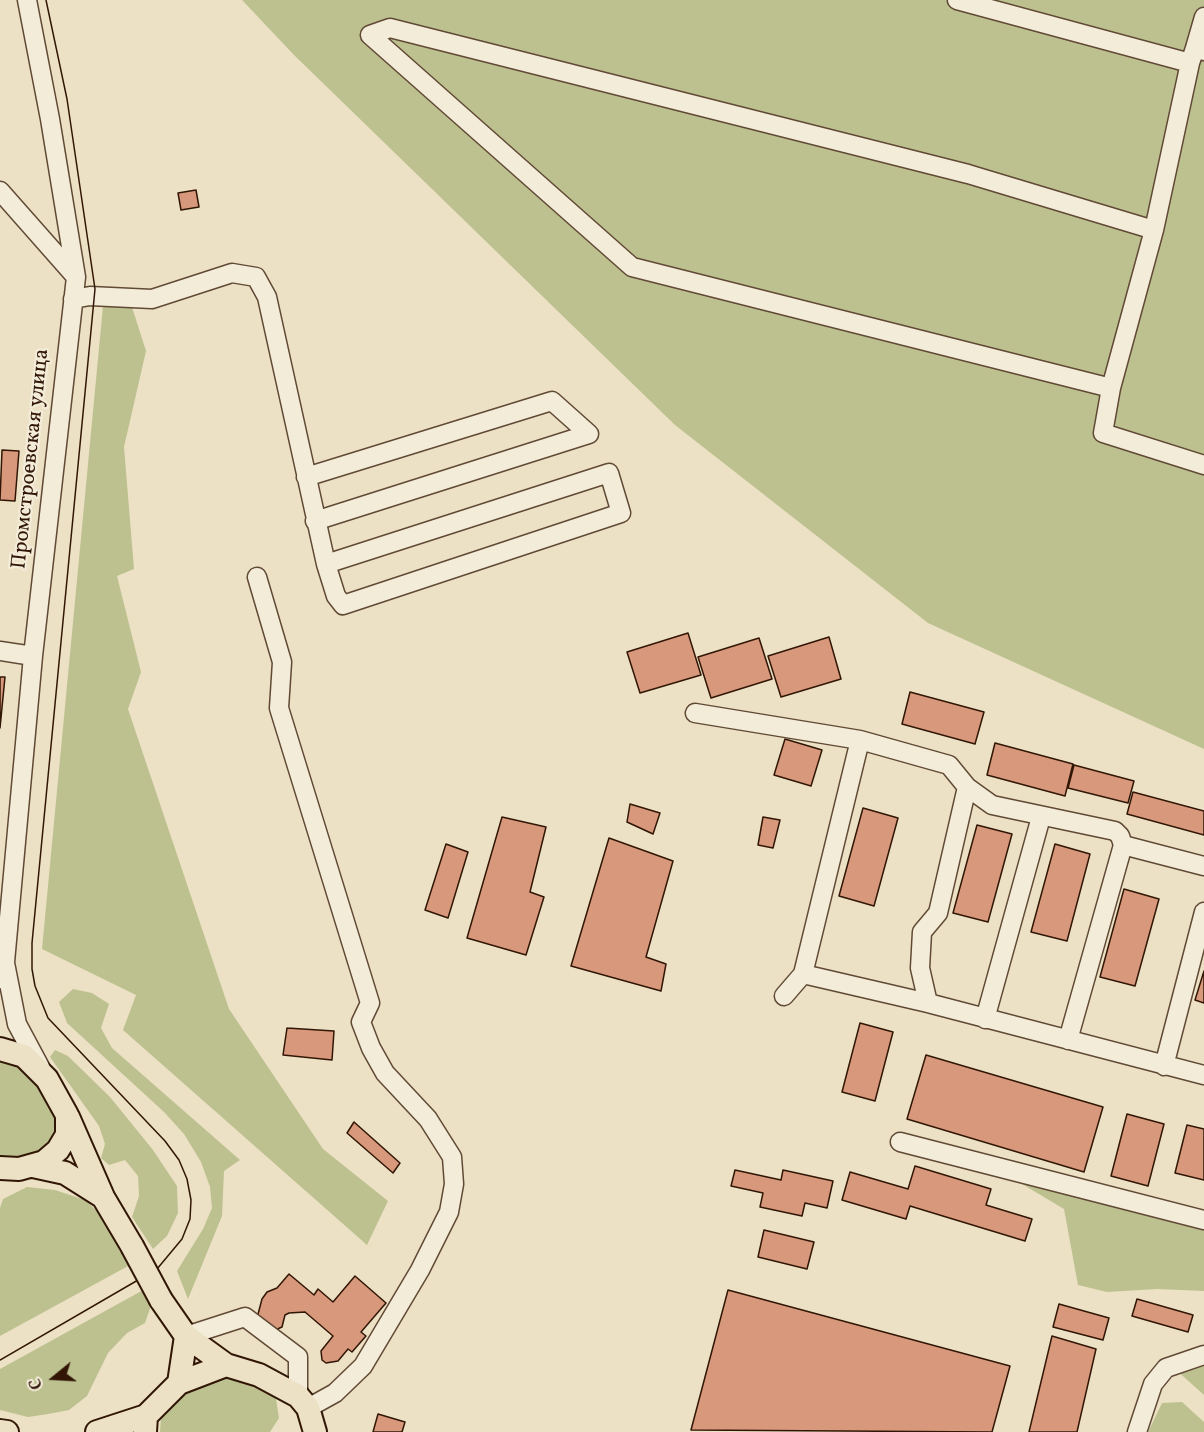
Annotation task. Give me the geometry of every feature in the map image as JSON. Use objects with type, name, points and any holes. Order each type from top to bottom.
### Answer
[{"type":"main road","points":[[0,1049],[24,1056],[47,1079],[67,1116],[103,1197],[161,1300],[186,1336],[226,1365],[259,1375],[311,1419]]},
{"type":"main road","points":[[0,1184],[17,1168],[44,1162],[58,1150],[68,1135],[67,1116]]},
{"type":"main road","points":[[17,1168],[65,1173],[103,1197]]},
{"type":"main road","points":[[179,1383],[186,1336]]},
{"type":"main road","points":[[97,1432],[145,1424],[179,1383],[226,1365]]},
{"type":"main road","points":[[0,1431],[6,1432]]},
{"type":"street","name":"Промстроевская улица","points":[[27,0],[50,119],[76,277],[33,656],[3,962],[17,1024],[47,1079]]},
{"type":"street","points":[[957,0],[1196,54]]},
{"type":"street","points":[[1204,17],[1154,230],[1111,388],[1103,433],[1204,465]]},
{"type":"street","points":[[1111,388],[632,267],[370,35],[390,28],[401,30],[968,174],[1154,230]]},
{"type":"street","points":[[0,191],[76,277]]},
{"type":"street","points":[[73,299],[90,296],[152,299],[232,273],[256,278],[267,297],[326,564],[336,596],[343,605],[621,513],[609,473],[326,564]]},
{"type":"street","points":[[306,477],[552,400],[589,434],[315,521]]},
{"type":"street","points":[[257,577],[282,662],[279,708],[370,1003],[362,1022],[371,1048],[385,1073],[428,1119],[452,1157],[454,1185],[449,1212],[425,1260],[363,1366],[311,1419]]},
{"type":"street","points":[[0,651],[33,656]]},
{"type":"street","points":[[695,712],[860,740],[949,765],[967,787],[992,805],[1041,818],[1115,831],[1120,836],[1123,845],[1068,1040]]},
{"type":"street","points":[[784,996],[803,974],[860,740]]},
{"type":"street","points":[[928,1003],[920,968],[922,932],[938,913],[967,787]]},
{"type":"street","points":[[985,1019],[1041,818]]},
{"type":"street","points":[[1123,845],[1204,866]]},
{"type":"street","points":[[1164,1066],[1204,912]]},
{"type":"street","points":[[803,974],[928,1003],[1204,1075]]},
{"type":"street","points":[[900,1142],[1204,1220]]},
{"type":"street","points":[[186,1336],[245,1317],[298,1357],[311,1419]]},
{"type":"street","points":[[1137,1432],[1153,1384],[1166,1368],[1204,1355]]},
{"type":"green space","points":[[242,0],[1204,0],[1204,749],[928,623],[675,425],[294,55]]},
{"type":"green space","points":[[103,306],[132,307],[146,351],[124,447],[134,569],[117,576],[141,672],[128,709],[229,1009],[323,1149],[388,1201],[367,1245],[123,1030],[136,995],[42,949]]},
{"type":"green space","points":[[73,989],[92,993],[109,1004],[101,1028],[112,1048],[240,1160],[224,1171],[222,1216],[188,1299],[177,1271],[203,1229],[212,1208],[210,1187],[201,1162],[184,1134],[164,1112],[67,1023],[59,1002]]},
{"type":"green space","points":[[55,1050],[68,1056],[110,1097],[153,1150],[177,1186],[178,1213],[167,1236],[153,1249],[132,1217],[139,1196],[138,1176],[125,1160],[109,1165],[101,1158],[105,1144],[99,1126],[50,1057]]},
{"type":"green space","points":[[0,1059],[9,1059],[39,1082],[54,1115],[54,1134],[45,1150],[29,1158],[7,1159],[0,1156]]},
{"type":"green space","points":[[1022,1184],[1051,1186],[1204,1227],[1204,1291],[1157,1289],[1107,1292],[1078,1285],[1064,1209]]},
{"type":"green space","points":[[27,1187],[55,1190],[85,1200],[105,1218],[130,1265],[0,1336],[0,1208],[3,1199]]},
{"type":"green space","points":[[145,1289],[152,1303],[145,1323],[127,1333],[108,1353],[87,1396],[69,1410],[48,1414],[28,1417],[0,1410],[0,1369]]},
{"type":"green space","points":[[1204,1366],[1204,1395],[1174,1368]]},
{"type":"green space","points":[[222,1373],[257,1386],[276,1399],[279,1418],[270,1432],[160,1432],[161,1417],[171,1401],[189,1384]]},
{"type":"green space","points":[[1182,1402],[1204,1422],[1204,1432],[1148,1432],[1162,1403]]},
{"type":"building","points":[[196,190],[199,207],[181,210],[178,193]]},
{"type":"building","points":[[2,450],[19,451],[15,501],[0,500]]},
{"type":"building","points":[[688,633],[701,675],[640,693],[627,652]]},
{"type":"building","points":[[829,637],[841,679],[781,697],[768,656]]},
{"type":"building","points":[[759,638],[772,679],[711,698],[698,657]]},
{"type":"building","points":[[0,677],[5,677],[0,728]]},
{"type":"building","points":[[910,692],[984,712],[975,744],[902,724]]},
{"type":"building","points":[[785,739],[822,750],[811,786],[774,775]]},
{"type":"building","points":[[995,743],[1073,764],[1065,796],[987,775]]},
{"type":"building","points":[[1074,765],[1134,781],[1128,803],[1068,788]]},
{"type":"building","points":[[1133,792],[1204,811],[1204,835],[1127,814]]},
{"type":"building","points":[[630,804],[660,813],[653,834],[627,822]]},
{"type":"building","points":[[863,808],[898,818],[874,906],[839,896]]},
{"type":"building","points":[[502,817],[546,827],[530,892],[544,897],[526,955],[467,938]]},
{"type":"building","points":[[763,817],[780,820],[773,848],[758,845]]},
{"type":"building","points":[[977,825],[1012,834],[988,922],[953,913]]},
{"type":"building","points":[[609,838],[673,861],[646,957],[666,964],[661,991],[571,966]]},
{"type":"building","points":[[446,844],[468,852],[448,918],[425,910]]},
{"type":"building","points":[[1055,844],[1090,854],[1067,941],[1031,932]]},
{"type":"building","points":[[1124,889],[1159,899],[1135,986],[1100,977]]},
{"type":"building","points":[[1204,971],[1204,1003],[1195,1000]]},
{"type":"building","points":[[860,1023],[893,1032],[875,1101],[842,1092]]},
{"type":"building","points":[[287,1028],[334,1031],[332,1060],[283,1055]]},
{"type":"building","points":[[926,1055],[1103,1107],[1084,1172],[907,1119]]},
{"type":"building","points":[[1127,1114],[1164,1124],[1148,1186],[1111,1176]]},
{"type":"building","points":[[354,1122],[400,1163],[393,1173],[347,1133]]},
{"type":"building","points":[[1187,1125],[1204,1129],[1204,1180],[1175,1173]]},
{"type":"building","points":[[915,1166],[991,1189],[986,1205],[1032,1219],[1025,1241],[910,1206],[906,1219],[842,1200],[850,1172],[908,1189]]},
{"type":"building","points":[[735,1170],[781,1180],[783,1170],[833,1181],[827,1208],[805,1203],[802,1216],[760,1207],[763,1193],[731,1186]]},
{"type":"building","points":[[764,1230],[814,1242],[807,1269],[758,1257]]},
{"type":"building","points":[[289,1274],[314,1295],[318,1289],[333,1302],[355,1276],[386,1303],[361,1332],[366,1336],[352,1352],[348,1349],[338,1361],[326,1363],[322,1360],[321,1351],[333,1336],[305,1312],[285,1315],[282,1327],[273,1331],[257,1318],[262,1299],[267,1292],[277,1288]]},
{"type":"building","points":[[728,1290],[1010,1366],[992,1432],[691,1430]]},
{"type":"building","points":[[1137,1299],[1193,1315],[1188,1332],[1132,1316]]},
{"type":"building","points":[[1059,1304],[1109,1318],[1103,1340],[1053,1327]]},
{"type":"building","points":[[1052,1336],[1096,1349],[1077,1432],[1029,1432]]},
{"type":"building","points":[[378,1414],[405,1422],[402,1432],[373,1432]]},
{"type":"tram line","points":[[0,1360],[157,1269],[182,1239],[190,1219],[191,1200],[187,1179],[179,1160],[165,1141],[48,1018],[35,986],[32,969],[32,943],[95,289],[67,99],[46,0]]}]
